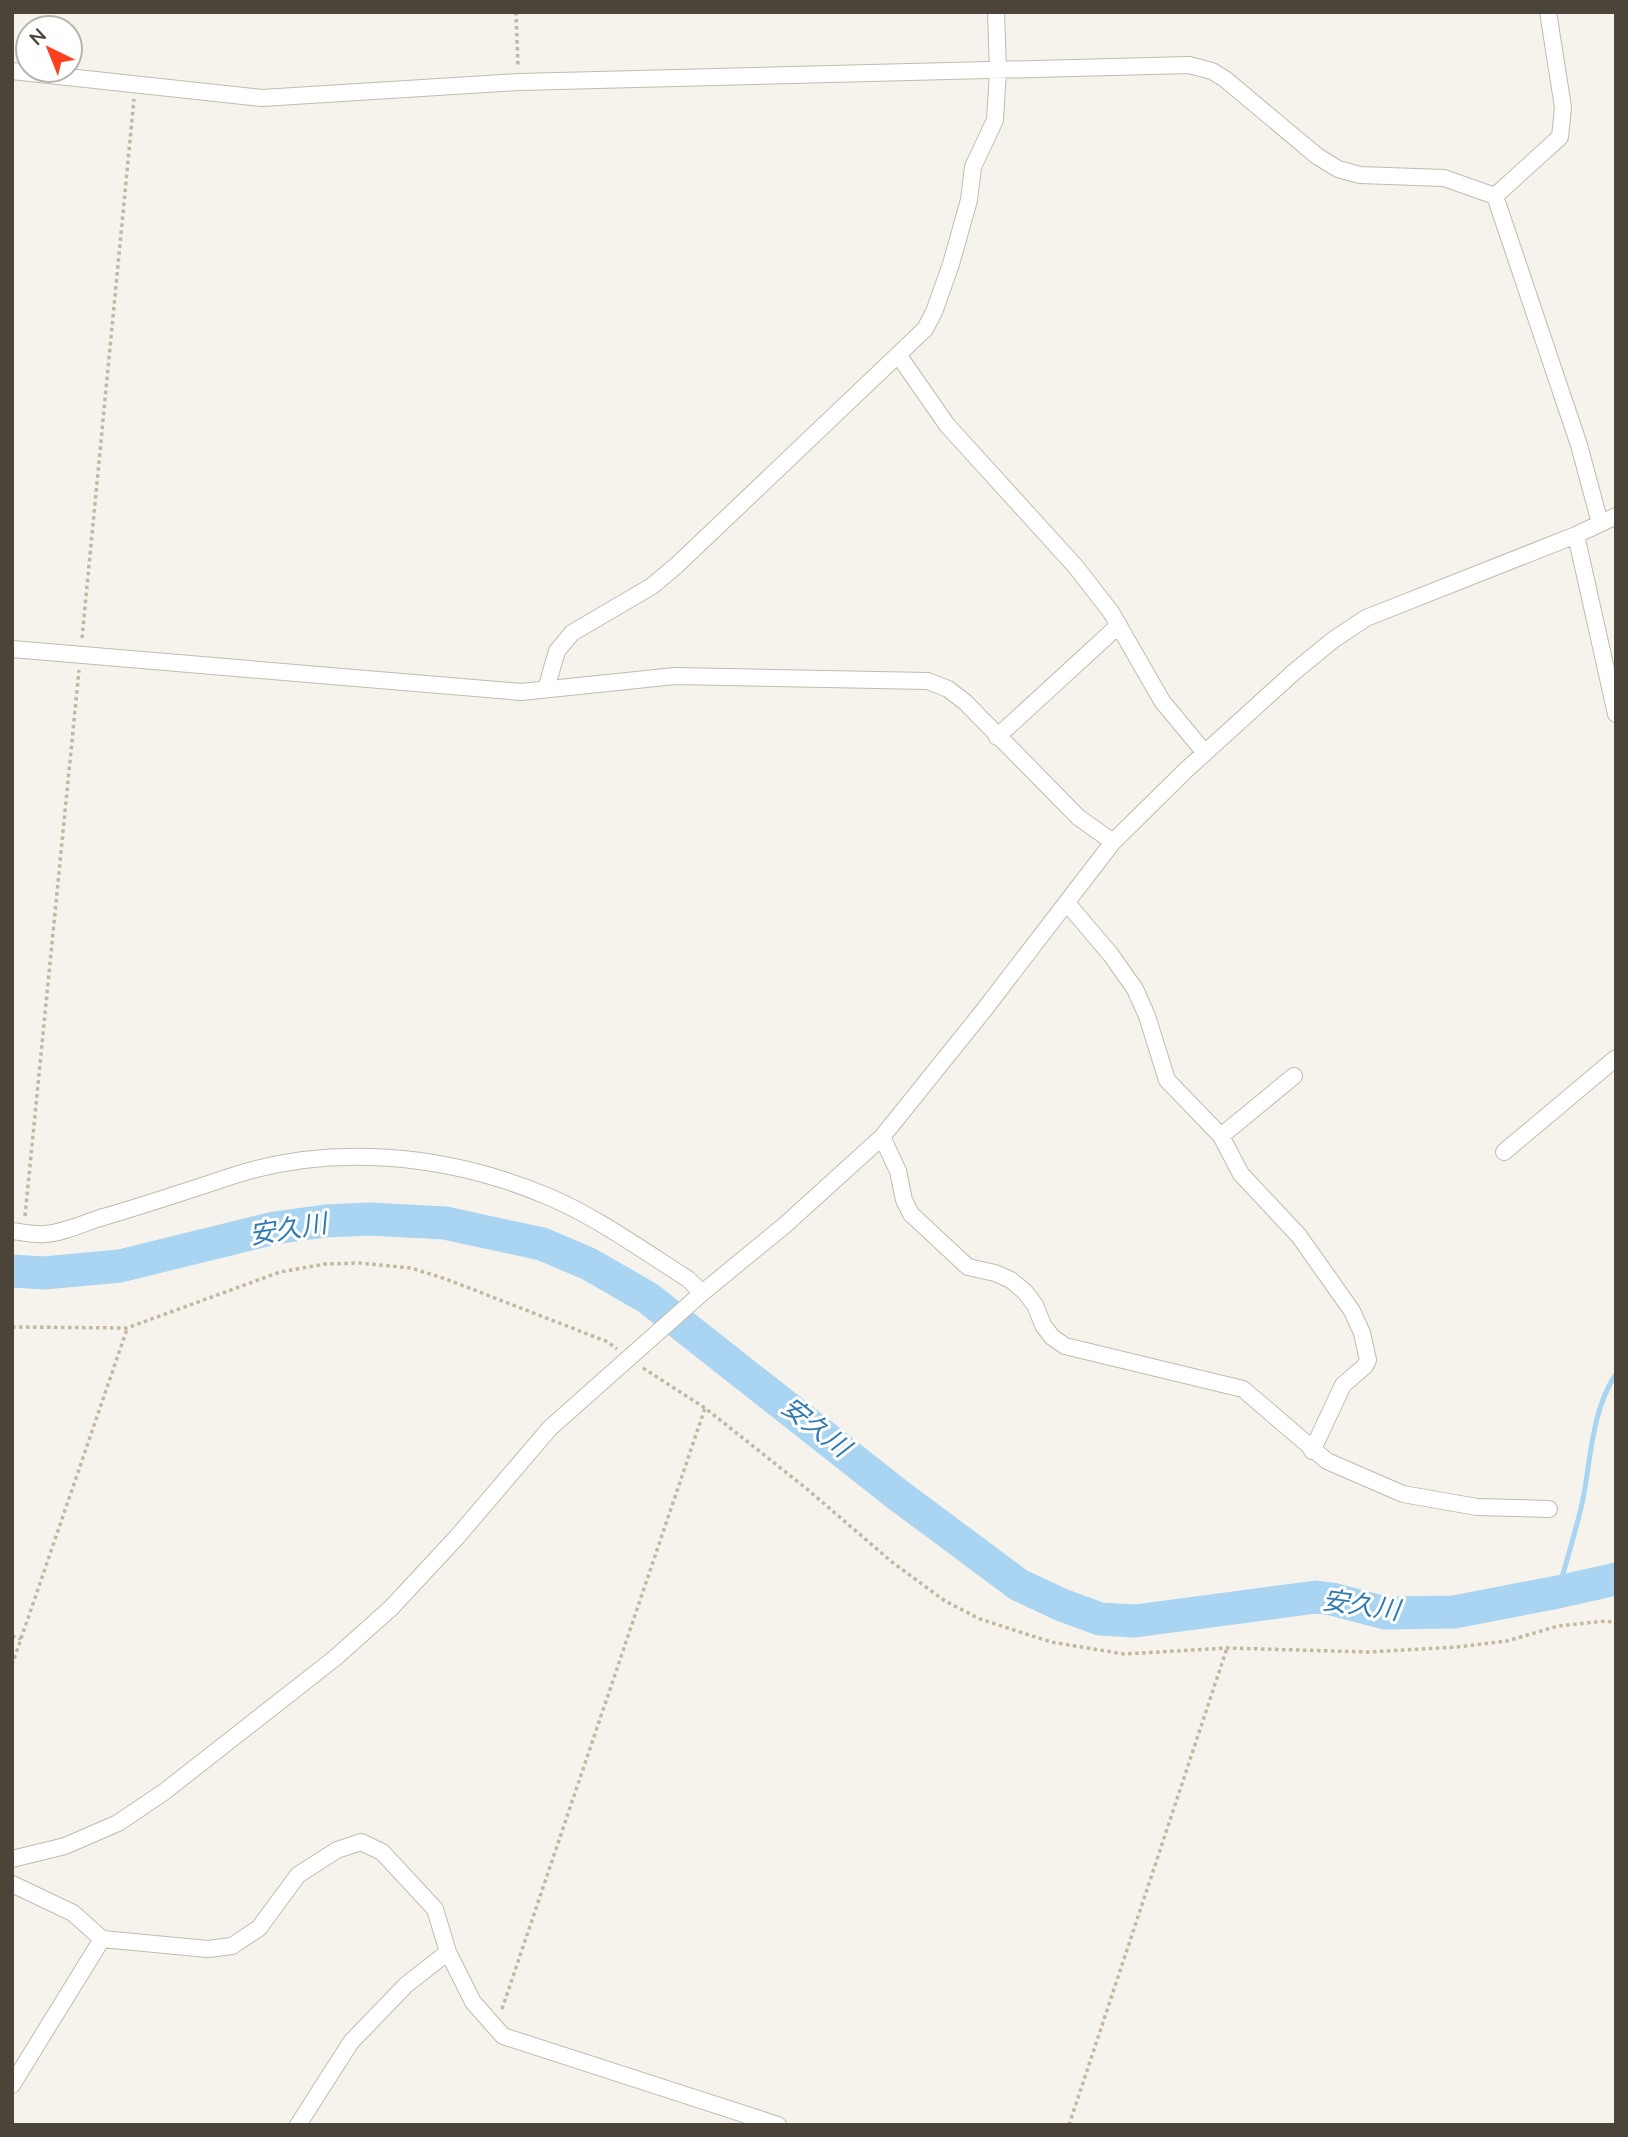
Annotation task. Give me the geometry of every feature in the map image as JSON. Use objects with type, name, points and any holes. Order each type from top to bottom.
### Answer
[{"type":"street","points":[[546,689],[557,651],[572,633],[652,586],[677,565],[925,329],[951,264],[969,200],[973,167],[995,120],[998,71],[996,12]]},
{"type":"street","points":[[1494,196],[1560,137],[1563,107],[1548,12]]},
{"type":"street","points":[[12,71],[135,82],[262,98],[519,82],[1189,65],[1212,71],[1225,79],[1317,156],[1338,169],[1360,175],[1444,178],[1494,196]]},
{"type":"street","points":[[1494,196],[1579,445],[1600,523]]},
{"type":"street","points":[[899,356],[947,425],[1076,567],[1119,625],[1162,701],[1205,753]]},
{"type":"street","points":[[12,1859],[65,1846],[118,1823],[175,1784],[335,1658],[391,1608],[457,1537],[550,1427],[702,1293],[785,1225],[882,1137],[930,1080],[1113,842],[1294,671],[1366,618],[1616,516]]},
{"type":"street","points":[[1576,534],[1616,714]]},
{"type":"street","points":[[997,737],[1119,625]]},
{"type":"street","points":[[12,649],[521,692],[675,676],[928,681],[948,689],[965,702],[1078,817],[1113,842]]},
{"type":"street","points":[[1067,903],[1111,955],[1135,989],[1147,1016],[1167,1080],[1222,1136],[1241,1174],[1299,1236],[1352,1311],[1362,1332],[1368,1360],[1365,1366],[1343,1385],[1312,1451]]},
{"type":"street","points":[[1504,1152],[1616,1058]]},
{"type":"street","points":[[1222,1136],[1294,1076]]},
{"type":"street","points":[[882,1137],[898,1171],[904,1200],[911,1214],[968,1267],[1011,1280],[1025,1292],[1052,1337],[1065,1346],[1243,1389],[1312,1451],[1327,1461],[1403,1494],[1477,1507],[1549,1509]]},
{"type":"street","points":[[18,1231],[43,1234],[63,1229],[248,1170],[286,1162],[342,1156],[383,1156],[491,1175],[548,1196],[599,1223],[688,1279],[702,1293]]},
{"type":"street","points":[[12,1884],[73,1913],[102,1939],[208,1949],[232,1946],[258,1928],[298,1875],[337,1850],[361,1842],[382,1852],[435,1909],[448,1952],[473,2002],[503,2036],[778,2125]]},
{"type":"street","points":[[12,2085],[102,1939]]},
{"type":"street","points":[[298,2125],[351,2042],[406,1985],[448,1952]]},
{"type":"path","points":[[516,12],[519,82]]},
{"type":"path","points":[[18,1231],[81,656],[135,82]]},
{"type":"path","points":[[12,1327],[127,1328],[280,1272],[325,1264],[359,1263],[411,1268],[608,1342],[705,1408],[807,1489],[892,1562],[944,1601],[980,1619],[1051,1643],[1124,1654],[1227,1648],[1368,1652],[1457,1647],[1507,1641],[1558,1626],[1606,1621],[1616,1623]]},
{"type":"path","points":[[12,1665],[127,1328]]},
{"type":"path","points":[[503,2036],[502,2005],[705,1408]]},
{"type":"path","points":[[12,1636],[21,1639]]},
{"type":"path","points":[[1069,2125],[1227,1648]]},
{"type":"waterway","name":"安久川","points":[[12,1271],[44,1273],[120,1266],[274,1228],[326,1221],[369,1219],[445,1223],[542,1244],[589,1264],[648,1298],[898,1495],[1019,1585],[1100,1619],[1135,1621],[1316,1597],[1385,1613],[1454,1612],[1616,1579]]},
{"type":"waterway","points":[[1558,1592],[1582,1504],[1601,1404],[1616,1374]]}]
